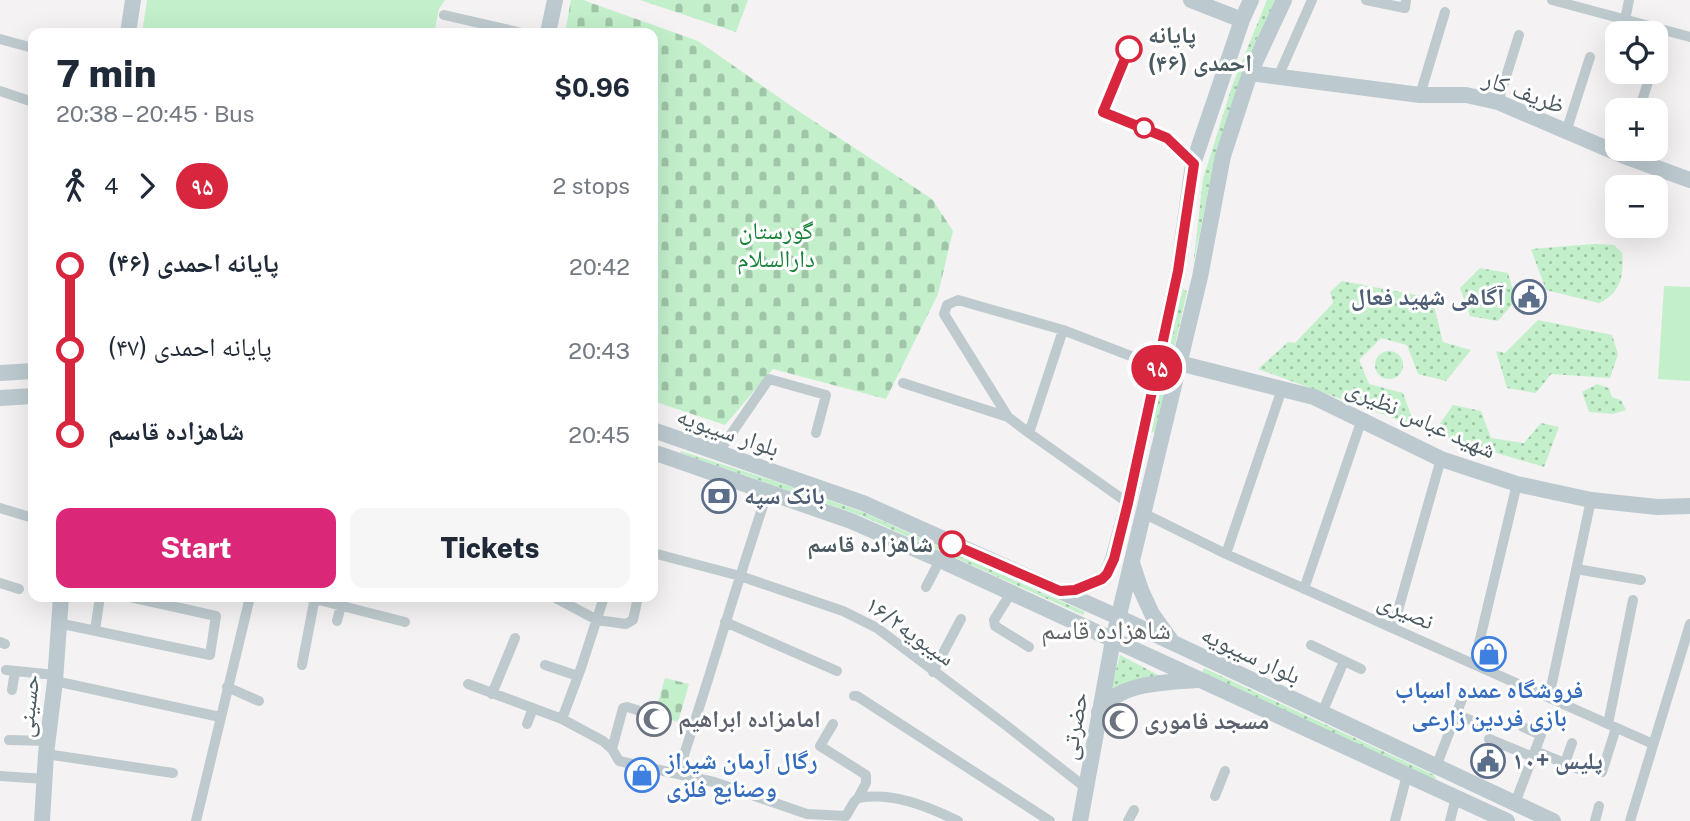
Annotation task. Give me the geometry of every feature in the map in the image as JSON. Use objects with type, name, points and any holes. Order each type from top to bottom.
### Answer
[{"type":"main road","points":[[129,28],[133,0]]},
{"type":"main road","points":[[549,28],[555,0]]},
{"type":"main road","points":[[1191,0],[1242,20]]},
{"type":"main road","points":[[1060,591],[1075,590],[1102,579],[1114,559],[1178,271],[1194,164],[1251,0]]},
{"type":"main road","name":"حضرتی","points":[[1080,821],[1113,640],[1200,277],[1223,156],[1250,73],[1284,0]]},
{"type":"main road","name":"ظریف کار","points":[[1250,73],[1420,94],[1466,95],[1498,102],[1566,132],[1605,145]]},
{"type":"main road","name":"ظریف کار","points":[[1646,161],[1690,180]]},
{"type":"main road","points":[[1178,271],[1200,277]]},
{"type":"main road","name":"شهید عباس نظیری","points":[[1179,363],[1314,397],[1441,459],[1517,484],[1591,500],[1657,507],[1690,506]]},
{"type":"main road","points":[[0,373],[28,371]]},
{"type":"main road","points":[[0,398],[28,396]]},
{"type":"main road","name":"بلوار سیبویه","points":[[658,432],[863,503],[1118,617],[1553,821]]},
{"type":"main road","points":[[658,454],[670,436]]},
{"type":"main road","name":"بلوار سیبویه","points":[[658,454],[851,521],[1507,821]]},
{"type":"main road","points":[[1132,564],[1152,614],[1172,643]]},
{"type":"main road","name":"حسینی","points":[[46,821],[47,748],[60,602]]},
{"type":"main road","points":[[1099,712],[1112,699],[1134,688],[1199,679]]},
{"type":"main road","points":[[1442,770],[1448,794]]},
{"type":"street","points":[[1278,77],[1312,0]]},
{"type":"street","points":[[1366,0],[1405,8],[1406,0]]},
{"type":"street","points":[[1552,0],[1690,37]]},
{"type":"street","points":[[1625,20],[1629,0]]},
{"type":"street","points":[[1420,94],[1445,12]]},
{"type":"street","points":[[444,15],[500,28]]},
{"type":"street","points":[[1498,102],[1519,35]]},
{"type":"street","points":[[0,39],[28,47]]},
{"type":"street","points":[[1566,132],[1590,57]]},
{"type":"street","points":[[0,91],[28,100]]},
{"type":"street","points":[[1128,503],[1009,417],[944,314],[947,305],[958,300],[1063,330],[1157,366]]},
{"type":"street","points":[[1029,433],[1063,330]]},
{"type":"street","points":[[718,453],[769,379],[826,395],[816,433]]},
{"type":"street","points":[[903,383],[1009,417]]},
{"type":"street","points":[[1226,554],[1282,389]]},
{"type":"street","points":[[1304,589],[1362,419]]},
{"type":"street","points":[[1393,628],[1441,459]]},
{"type":"street","points":[[1474,664],[1517,484]]},
{"type":"street","points":[[678,774],[768,491]]},
{"type":"street","points":[[1549,697],[1591,500]]},
{"type":"street","points":[[0,508],[28,516]]},
{"type":"street","name":"نصیری","points":[[1143,513],[1226,554],[1653,744]]},
{"type":"street","name":"سیبویه۱۶/۲","points":[[658,554],[740,576],[843,611],[877,628],[1086,788]]},
{"type":"street","points":[[926,587],[940,560]]},
{"type":"street","points":[[1576,569],[1642,580]]},
{"type":"street","points":[[0,583],[19,589]]},
{"type":"street","points":[[1011,593],[993,620],[995,626],[1029,647]]},
{"type":"street","points":[[1602,772],[1633,600]]},
{"type":"street","points":[[95,630],[99,602]]},
{"type":"street","points":[[58,623],[210,655],[216,616],[153,602]]},
{"type":"street","points":[[196,821],[249,602]]},
{"type":"street","points":[[302,665],[311,602]]},
{"type":"street","points":[[328,602],[405,622]]},
{"type":"street","points":[[361,610],[362,602]]},
{"type":"street","points":[[565,602],[597,620],[626,624],[633,620],[637,602]]},
{"type":"street","points":[[562,719],[602,602]]},
{"type":"street","points":[[337,621],[341,606]]},
{"type":"street","points":[[933,672],[961,619]]},
{"type":"street","points":[[725,622],[837,671]]},
{"type":"street","points":[[1630,821],[1690,624]]},
{"type":"street","points":[[492,694],[515,638]]},
{"type":"street","points":[[1311,645],[1361,669]]},
{"type":"street","points":[[1322,713],[1344,662]]},
{"type":"street","points":[[545,664],[578,676]]},
{"type":"street","points":[[12,690],[10,670],[220,717]]},
{"type":"street","points":[[468,684],[562,719],[603,741],[619,761],[714,782],[807,814],[849,819],[854,802],[866,783],[866,775],[820,746],[833,724]]},
{"type":"street","points":[[228,687],[259,701]]},
{"type":"street","points":[[1442,770],[1456,714],[1464,694]]},
{"type":"street","points":[[854,696],[1050,821]]},
{"type":"street","points":[[527,724],[533,708]]},
{"type":"street","points":[[612,749],[623,708],[637,710]]},
{"type":"street","points":[[1456,714],[1475,722]]},
{"type":"street","points":[[1515,803],[1541,735],[1523,727]]},
{"type":"street","points":[[1489,739],[1584,771]]},
{"type":"street","points":[[9,740],[173,773]]},
{"type":"street","points":[[1565,763],[1572,743]]},
{"type":"street","points":[[1215,796],[1225,771]]},
{"type":"street","points":[[1395,821],[1406,775]]},
{"type":"street","points":[[0,776],[45,779]]},
{"type":"street","points":[[1448,794],[1450,821]]},
{"type":"street","points":[[858,798],[896,798],[932,808],[958,821]]},
{"type":"street","points":[[1595,821],[1599,806]]},
{"type":"green space","points":[[147,0],[445,0],[439,9],[435,28],[143,28]]},
{"type":"green space","name":"گورستان دارالسلام","points":[[571,0],[583,0],[698,41],[932,199],[953,231],[938,294],[886,399],[773,369],[725,425],[658,403],[658,28],[566,28]]},
{"type":"green space","points":[[640,0],[748,0],[736,32]]},
{"type":"green space","points":[[1267,0],[1276,0],[1248,57],[1209,187],[1193,266],[1203,179],[1232,86]]},
{"type":"green space","points":[[1614,245],[1622,253],[1620,282],[1612,294],[1599,303],[1546,290],[1531,249]]},
{"type":"green space","points":[[1480,268],[1508,273],[1516,300],[1498,321],[1470,316],[1460,288]]},
{"type":"green space","points":[[1342,281],[1432,298],[1443,342],[1471,350],[1446,381],[1418,374],[1407,345],[1381,338],[1359,360],[1369,384],[1403,393],[1415,426],[1258,369],[1288,342],[1295,343],[1333,303],[1330,292]]},
{"type":"green space","points":[[1664,286],[1690,287],[1690,381],[1658,379]]},
{"type":"green space","points":[[1183,288],[1187,292],[1155,433],[1150,431]]},
{"type":"green space","points":[[1538,320],[1612,335],[1618,354],[1610,378],[1551,374],[1536,393],[1507,388],[1496,351],[1505,353]]},
{"type":"green space","points":[[1389,351],[1399,355],[1403,365],[1399,375],[1389,379],[1379,375],[1375,365],[1379,355]]},
{"type":"green space","points":[[1597,384],[1609,388],[1612,397],[1621,400],[1626,410],[1613,414],[1589,412],[1582,392]]},
{"type":"green space","points":[[1453,405],[1481,411],[1491,438],[1524,443],[1541,423],[1559,427],[1544,467],[1450,439],[1437,428]]},
{"type":"green space","points":[[681,451],[865,513],[1085,612],[1083,615],[862,516],[680,453]]},
{"type":"green space","points":[[1120,655],[1164,678],[1110,692]]},
{"type":"green space","points":[[1204,668],[1436,778],[1432,780],[1202,672]]},
{"type":"green space","points":[[665,678],[689,684],[678,722],[654,715]]},
{"type":"bus line","name":"۹۵","points":[[952,544],[1060,591],[1075,590],[1102,579],[1114,559],[1178,271],[1194,164],[1167,138],[1103,112],[1129,49]]},
{"type":"place","name":"پایانه احمدی (۴۶)","points":[[1129,49]]},
{"type":"place","name":"آگاهی شهید فعال","points":[[1529,297]]},
{"type":"place","name":"بانک سپه","points":[[719,496]]},
{"type":"place","name":"شاهزاده قاسم","points":[[952,544]]},
{"type":"place","name":"فروشگاه عمده اسباب بازی فردین زارعی","points":[[1489,654]]},
{"type":"place","name":"امامزاده ابراهیم","points":[[654,719]]},
{"type":"place","name":"مسجد فاموری","points":[[1120,721]]},
{"type":"place","name":"پلیس +۱۰","points":[[1488,761]]},
{"type":"place","name":"رگال آرمان شیراز وصنایع فلزی","points":[[642,775]]},
{"type":"district","name":"شاهزاده قاسم","points":[[1106,630]]}]
